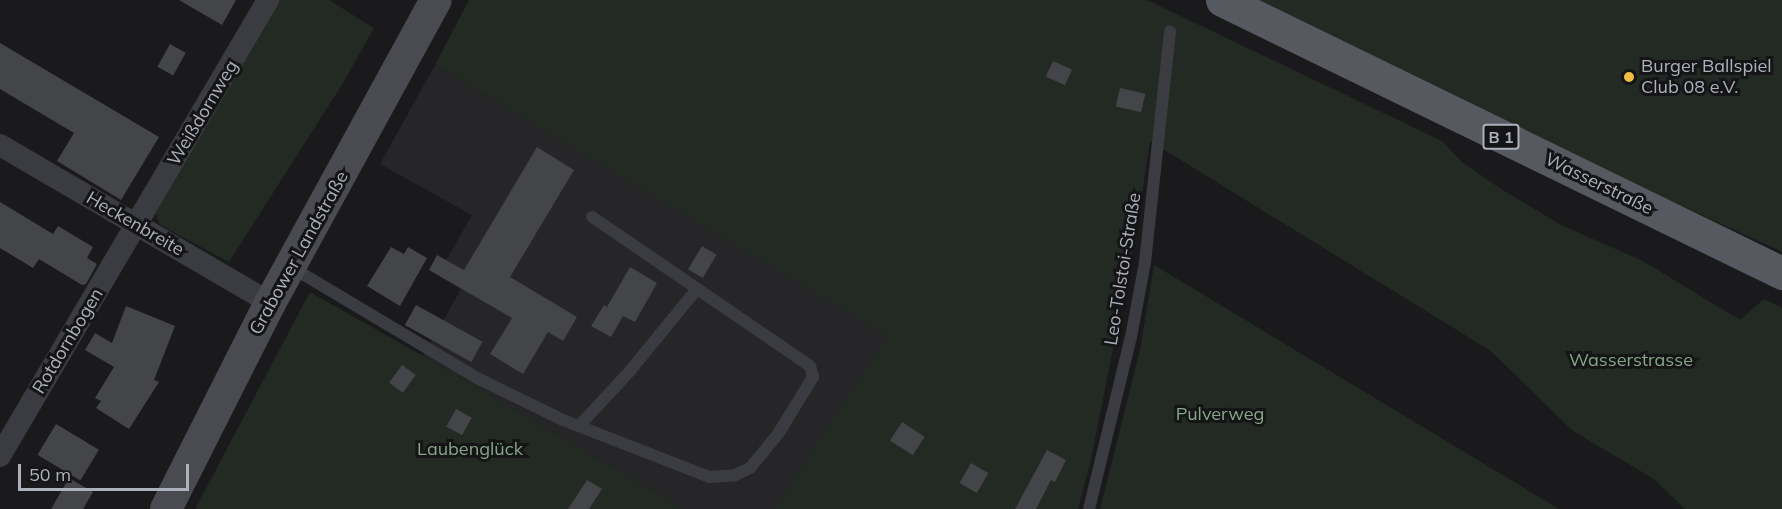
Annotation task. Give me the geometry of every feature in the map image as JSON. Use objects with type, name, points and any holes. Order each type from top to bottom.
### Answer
[{"type":"main road","name":"Grabower Landstraße","points":[[166,509],[270,303],[436,0]]},
{"type":"main road","name":"Wasserstraße","points":[[1221,0],[1268,25],[1782,273]]},
{"type":"street","name":"Weißdornweg","points":[[136,225],[268,0]]},
{"type":"street","name":"Heckenbreite","points":[[0,145],[270,303]]},
{"type":"street","name":"Rotdornbogen","points":[[0,456],[136,225]]},
{"type":"lane","name":"Leo-Tolstoi-Straße","points":[[1089,509],[1131,337],[1145,262],[1170,31]]},
{"type":"lane","points":[[290,266],[477,378],[579,426],[709,477],[735,475],[750,468],[778,434],[813,377],[810,366],[592,217]]},
{"type":"lane","points":[[579,426],[629,372],[697,289]]},
{"type":"shaded area","points":[[435,65],[889,336],[774,509],[684,509],[423,356],[461,289],[438,275],[472,215],[380,164]]},
{"type":"green space","points":[[277,0],[329,0],[374,28],[343,83],[229,262],[160,225],[155,213]]},
{"type":"green space","name":"Wasserstrasse","points":[[469,0],[1147,0],[1442,141],[1462,162],[1561,225],[1643,261],[1740,320],[1764,299],[1782,308],[1782,509],[1685,509],[1654,479],[1573,431],[1491,351],[1150,141],[1137,227],[1091,460],[1078,509],[774,509],[888,336],[435,65]]},
{"type":"green space","name":"Burger Ballspiel Club 08 e.V.","points":[[1258,0],[1782,0],[1782,252],[1641,187]]},
{"type":"green space","name":"Pulverweg","points":[[1154,265],[1559,509],[1100,509],[1140,350]]},
{"type":"green space","name":"Laubenglück","points":[[310,292],[423,356],[684,509],[195,509]]},
{"type":"building","points":[[179,0],[236,0],[222,25]]},
{"type":"building","points":[[0,43],[159,137],[121,200],[57,161],[74,133],[0,89]]},
{"type":"building","points":[[170,44],[186,53],[173,75],[157,67]]},
{"type":"building","points":[[1053,61],[1072,70],[1065,85],[1046,76]]},
{"type":"building","points":[[1120,88],[1145,94],[1141,112],[1116,107]]},
{"type":"building","points":[[537,147],[574,170],[510,277],[577,317],[563,341],[548,332],[523,374],[490,354],[512,318],[429,270],[437,255],[464,270]]},
{"type":"building","points":[[0,202],[53,234],[58,226],[93,247],[87,258],[97,264],[86,284],[82,285],[39,259],[33,268],[0,248]]},
{"type":"building","points":[[702,246],[717,255],[703,278],[688,269]]},
{"type":"building","points":[[391,247],[404,254],[408,247],[427,258],[400,306],[367,286]]},
{"type":"building","points":[[630,267],[657,283],[635,322],[623,316],[611,337],[591,326],[604,305],[607,307]]},
{"type":"building","points":[[416,305],[482,342],[471,362],[405,325]]},
{"type":"building","points":[[126,306],[175,326],[154,380],[159,382],[129,429],[96,408],[101,401],[95,398],[114,367],[85,350],[95,333],[112,343]]},
{"type":"building","points":[[402,365],[416,375],[403,393],[389,383]]},
{"type":"building","points":[[456,409],[472,418],[462,435],[446,426]]},
{"type":"building","points":[[902,422],[925,437],[913,455],[890,440]]},
{"type":"building","points":[[56,424],[99,450],[80,481],[37,455]]},
{"type":"building","points":[[1047,450],[1066,460],[1055,482],[1051,480],[1036,509],[1015,509]]},
{"type":"building","points":[[971,463],[988,473],[977,493],[960,483]]},
{"type":"building","points":[[69,478],[93,492],[83,509],[51,509]]},
{"type":"building","points":[[587,480],[602,489],[589,509],[568,509]]},
{"type":"place","name":"Burger Ballspiel Club 08 e.V.","points":[[1629,77]]}]
